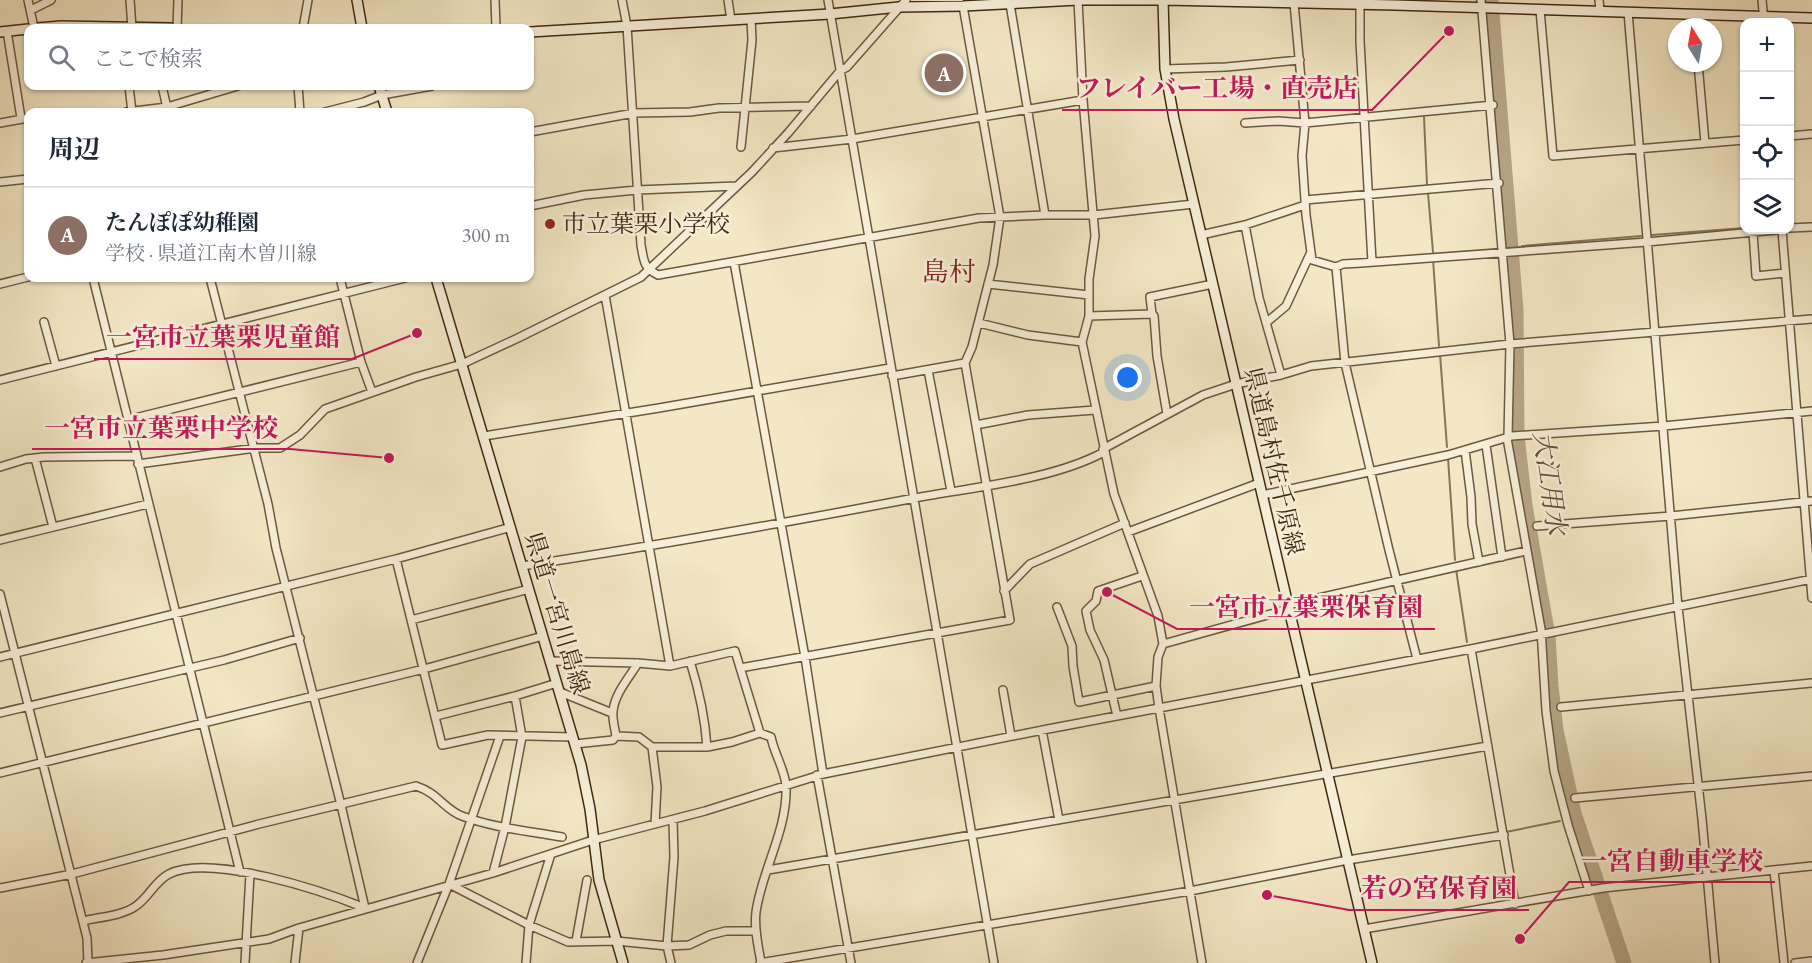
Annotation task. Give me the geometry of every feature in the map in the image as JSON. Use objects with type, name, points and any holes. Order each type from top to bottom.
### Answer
[{"type":"main road","points":[[357,0],[362,24]]},
{"type":"main road","points":[[534,32],[830,14],[903,3],[963,6],[1078,0],[1332,2],[1360,5],[1481,4],[1540,10],[1694,14],[1750,18]]},
{"type":"main road","name":"県道島村佐千原線","points":[[1163,0],[1165,69],[1194,204],[1372,963]]},
{"type":"main road","points":[[1794,18],[1812,18]]},
{"type":"main road","points":[[3,31],[24,29]]},
{"type":"main road","points":[[380,90],[386,108]]},
{"type":"main road","name":"県道一宮川島線","points":[[437,282],[574,740],[587,789],[599,880],[623,963]]},
{"type":"street","points":[[28,0],[34,24]]},
{"type":"street","points":[[31,10],[51,0]]},
{"type":"street","points":[[130,0],[132,24]]},
{"type":"street","points":[[177,24],[178,0]]},
{"type":"street","points":[[304,24],[308,0]]},
{"type":"street","points":[[495,0],[496,24]]},
{"type":"street","points":[[622,0],[627,26],[634,113],[641,245],[645,265],[658,275],[979,218],[1094,215],[1194,204]]},
{"type":"street","points":[[728,0],[731,20]]},
{"type":"street","points":[[828,0],[994,963]]},
{"type":"street","points":[[1078,0],[1083,100],[1095,236],[1089,316],[1082,342],[1103,451],[1114,494],[1158,616],[1163,644],[1158,657],[1156,686],[1173,800],[1202,963]]},
{"type":"street","points":[[1599,0],[1600,11]]},
{"type":"street","points":[[1761,0],[1764,18]]},
{"type":"street","points":[[0,467],[34,458],[137,460],[280,448],[300,435],[325,409],[462,364],[518,339],[641,277],[773,148],[840,71],[848,68],[903,3]]},
{"type":"street","points":[[1294,3],[1305,123],[1302,156],[1305,202],[1312,260],[1336,267],[1343,264],[1740,233]]},
{"type":"street","points":[[1010,4],[1046,215]]},
{"type":"street","points":[[1481,4],[1498,183],[1509,251],[1515,344],[1512,437],[1526,550],[1543,633],[1544,690],[1554,771],[1568,825],[1592,890]]},
{"type":"street","points":[[1360,5],[1372,262]]},
{"type":"street","points":[[740,668],[1010,620],[965,363],[979,323],[1000,217],[963,6]]},
{"type":"street","points":[[1540,10],[1553,156],[1740,140]]},
{"type":"street","points":[[1628,12],[1678,607],[1699,787],[1715,963]]},
{"type":"street","points":[[1694,14],[1694,18]]},
{"type":"street","points":[[741,147],[752,40],[751,19]]},
{"type":"street","points":[[3,31],[24,114]]},
{"type":"street","points":[[1165,69],[1226,67],[1300,60]]},
{"type":"street","points":[[1699,72],[1705,143]]},
{"type":"street","points":[[129,90],[132,108]]},
{"type":"street","points":[[163,90],[167,108]]},
{"type":"street","points":[[173,108],[226,90]]},
{"type":"street","points":[[298,90],[300,108]]},
{"type":"street","points":[[341,108],[364,102],[380,90]]},
{"type":"street","points":[[773,148],[852,139],[1083,100]]},
{"type":"street","points":[[534,131],[634,113],[811,106]]},
{"type":"street","points":[[1245,123],[1278,121],[1305,123],[1492,106]]},
{"type":"street","points":[[0,123],[24,118]]},
{"type":"street","points":[[1794,136],[1812,134]]},
{"type":"street","points":[[0,182],[24,179]]},
{"type":"street","points":[[1201,235],[1245,225],[1305,202],[1498,183]]},
{"type":"street","points":[[534,205],[584,195],[637,190],[736,186]]},
{"type":"street","points":[[1245,225],[1259,298],[1281,375]]},
{"type":"street","points":[[1794,228],[1812,226]]},
{"type":"street","points":[[1753,234],[1756,276],[1785,273]]},
{"type":"street","points":[[1782,234],[1812,598]]},
{"type":"street","points":[[1267,322],[1286,306],[1311,251]]},
{"type":"street","points":[[734,262],[805,657],[820,775],[851,963]]},
{"type":"street","points":[[1336,267],[1345,363],[1418,659]]},
{"type":"street","points":[[0,284],[24,278]]},
{"type":"street","points":[[94,282],[240,872]]},
{"type":"street","points":[[211,282],[252,449],[268,504],[276,548],[365,908]]},
{"type":"street","points":[[341,282],[361,362],[372,392]]},
{"type":"street","points":[[0,380],[389,282]]},
{"type":"street","points":[[988,284],[1089,295]]},
{"type":"street","points":[[1167,414],[1150,297],[1213,284]]},
{"type":"street","points":[[605,295],[670,666]]},
{"type":"street","points":[[1089,316],[1152,314]]},
{"type":"street","points":[[522,566],[781,524],[986,485],[1082,464],[1203,395],[1236,384],[1311,366],[1515,344],[1812,319]]},
{"type":"street","points":[[45,322],[56,366]]},
{"type":"street","points":[[979,323],[1028,335],[1082,342]]},
{"type":"street","points":[[127,420],[361,362]]},
{"type":"street","points":[[484,436],[758,391],[891,372],[928,370],[965,363]]},
{"type":"street","points":[[928,370],[951,491]]},
{"type":"street","points":[[975,425],[1028,416],[1095,410]]},
{"type":"street","points":[[1262,495],[1371,472],[1512,437],[1664,426],[1812,411]]},
{"type":"street","points":[[1486,445],[1502,556]]},
{"type":"street","points":[[1465,450],[1472,524],[1479,562]]},
{"type":"street","points":[[34,458],[52,527]]},
{"type":"street","points":[[1128,532],[1259,483]]},
{"type":"street","points":[[1537,526],[1671,516],[1812,501]]},
{"type":"street","points":[[0,540],[148,504]]},
{"type":"street","points":[[1004,591],[1030,564],[1125,523]]},
{"type":"street","points":[[0,657],[396,559],[511,527]]},
{"type":"street","points":[[1163,644],[1289,607],[1526,550]]},
{"type":"street","points":[[396,559],[442,745],[488,735],[574,740],[612,740],[616,736],[639,737],[652,747],[707,747],[760,733],[771,737],[774,751],[784,773],[786,787],[776,848],[756,911],[756,931],[761,963],[1190,891],[1348,860],[1504,836]]},
{"type":"street","points":[[1117,716],[1104,660],[1090,630],[1086,611],[1096,601],[1098,591],[1142,576]]},
{"type":"street","points":[[0,594],[72,874],[87,938],[87,963],[118,962],[269,939],[365,908],[493,873],[593,840],[673,820],[820,775],[1042,730],[1471,649],[1811,580]]},
{"type":"street","points":[[411,620],[529,589]]},
{"type":"street","points":[[1057,607],[1072,646],[1079,702],[1156,686]]},
{"type":"street","points":[[0,774],[424,669],[543,636]]},
{"type":"street","points":[[0,713],[190,668],[300,638]]},
{"type":"street","points":[[1471,649],[1515,904]]},
{"type":"street","points":[[551,661],[670,666],[735,651],[760,733]]},
{"type":"street","points":[[690,661],[700,691],[707,747]]},
{"type":"street","points":[[616,736],[612,713],[621,689],[638,663]]},
{"type":"street","points":[[1561,707],[1812,683]]},
{"type":"street","points":[[436,717],[558,687],[612,713]]},
{"type":"street","points":[[1003,690],[1011,736]]},
{"type":"street","points":[[493,873],[505,827],[522,737],[515,696]]},
{"type":"street","points":[[1042,730],[1059,820]]},
{"type":"street","points":[[417,963],[449,884],[500,736]]},
{"type":"street","points":[[768,870],[1488,746]]},
{"type":"street","points":[[652,747],[657,787],[655,824]]},
{"type":"street","points":[[1575,798],[1812,776]]},
{"type":"street","points":[[0,888],[72,874],[416,786],[428,790],[460,815],[505,827],[562,837]]},
{"type":"street","points":[[671,963],[667,946],[674,857],[673,820]]},
{"type":"street","points":[[526,963],[529,926],[550,854]]},
{"type":"street","points":[[83,921],[120,913],[137,906],[166,875],[187,867],[201,866],[292,883],[365,908]]},
{"type":"street","points":[[1364,929],[1603,888],[1812,866]]},
{"type":"street","points":[[1774,871],[1784,963]]},
{"type":"street","points":[[244,963],[250,874]]},
{"type":"street","points":[[576,941],[587,880]]},
{"type":"street","points":[[449,884],[529,926],[568,942],[616,941],[667,946],[689,945],[710,935],[726,931],[756,931]]},
{"type":"street","points":[[295,963],[299,928]]},
{"type":"street","points":[[162,963],[163,955]]},
{"type":"street","points":[[1795,963],[1812,961]]},
{"type":"waterway","name":"大江用水","points":[[1491,0],[1516,310],[1517,436],[1525,505],[1548,636],[1556,730],[1574,813],[1624,963]]},
{"type":"waterway","points":[[1424,117],[1427,185]]},
{"type":"waterway","points":[[1428,193],[1433,252]]},
{"type":"waterway","points":[[1794,225],[1812,223]]},
{"type":"waterway","points":[[1652,235],[1740,228]]},
{"type":"waterway","points":[[1522,246],[1641,236]]},
{"type":"waterway","points":[[1433,259],[1439,346]]},
{"type":"waterway","points":[[1440,354],[1447,447]]},
{"type":"waterway","points":[[1448,458],[1455,560]]},
{"type":"waterway","points":[[1456,569],[1467,642]]},
{"type":"waterway","points":[[1506,832],[1560,821]]},
{"type":"place","name":"フレイバー工場・直売店","points":[[1449,31]]},
{"type":"place","name":"たんぽぽ幼稚園","points":[[944,73]]},
{"type":"place","name":"市立葉栗小学校","points":[[550,224]]},
{"type":"place","name":"一宮市立葉栗児童館","points":[[417,333]]},
{"type":"place","name":"一宮市立葉栗中学校","points":[[389,458]]},
{"type":"place","name":"一宮市立葉栗保育園","points":[[1107,592]]},
{"type":"place","name":"若の宮保育園","points":[[1267,895]]},
{"type":"place","name":"一宮自動車学校","points":[[1520,939]]},
{"type":"district","name":"島村","points":[[949,272]]}]
